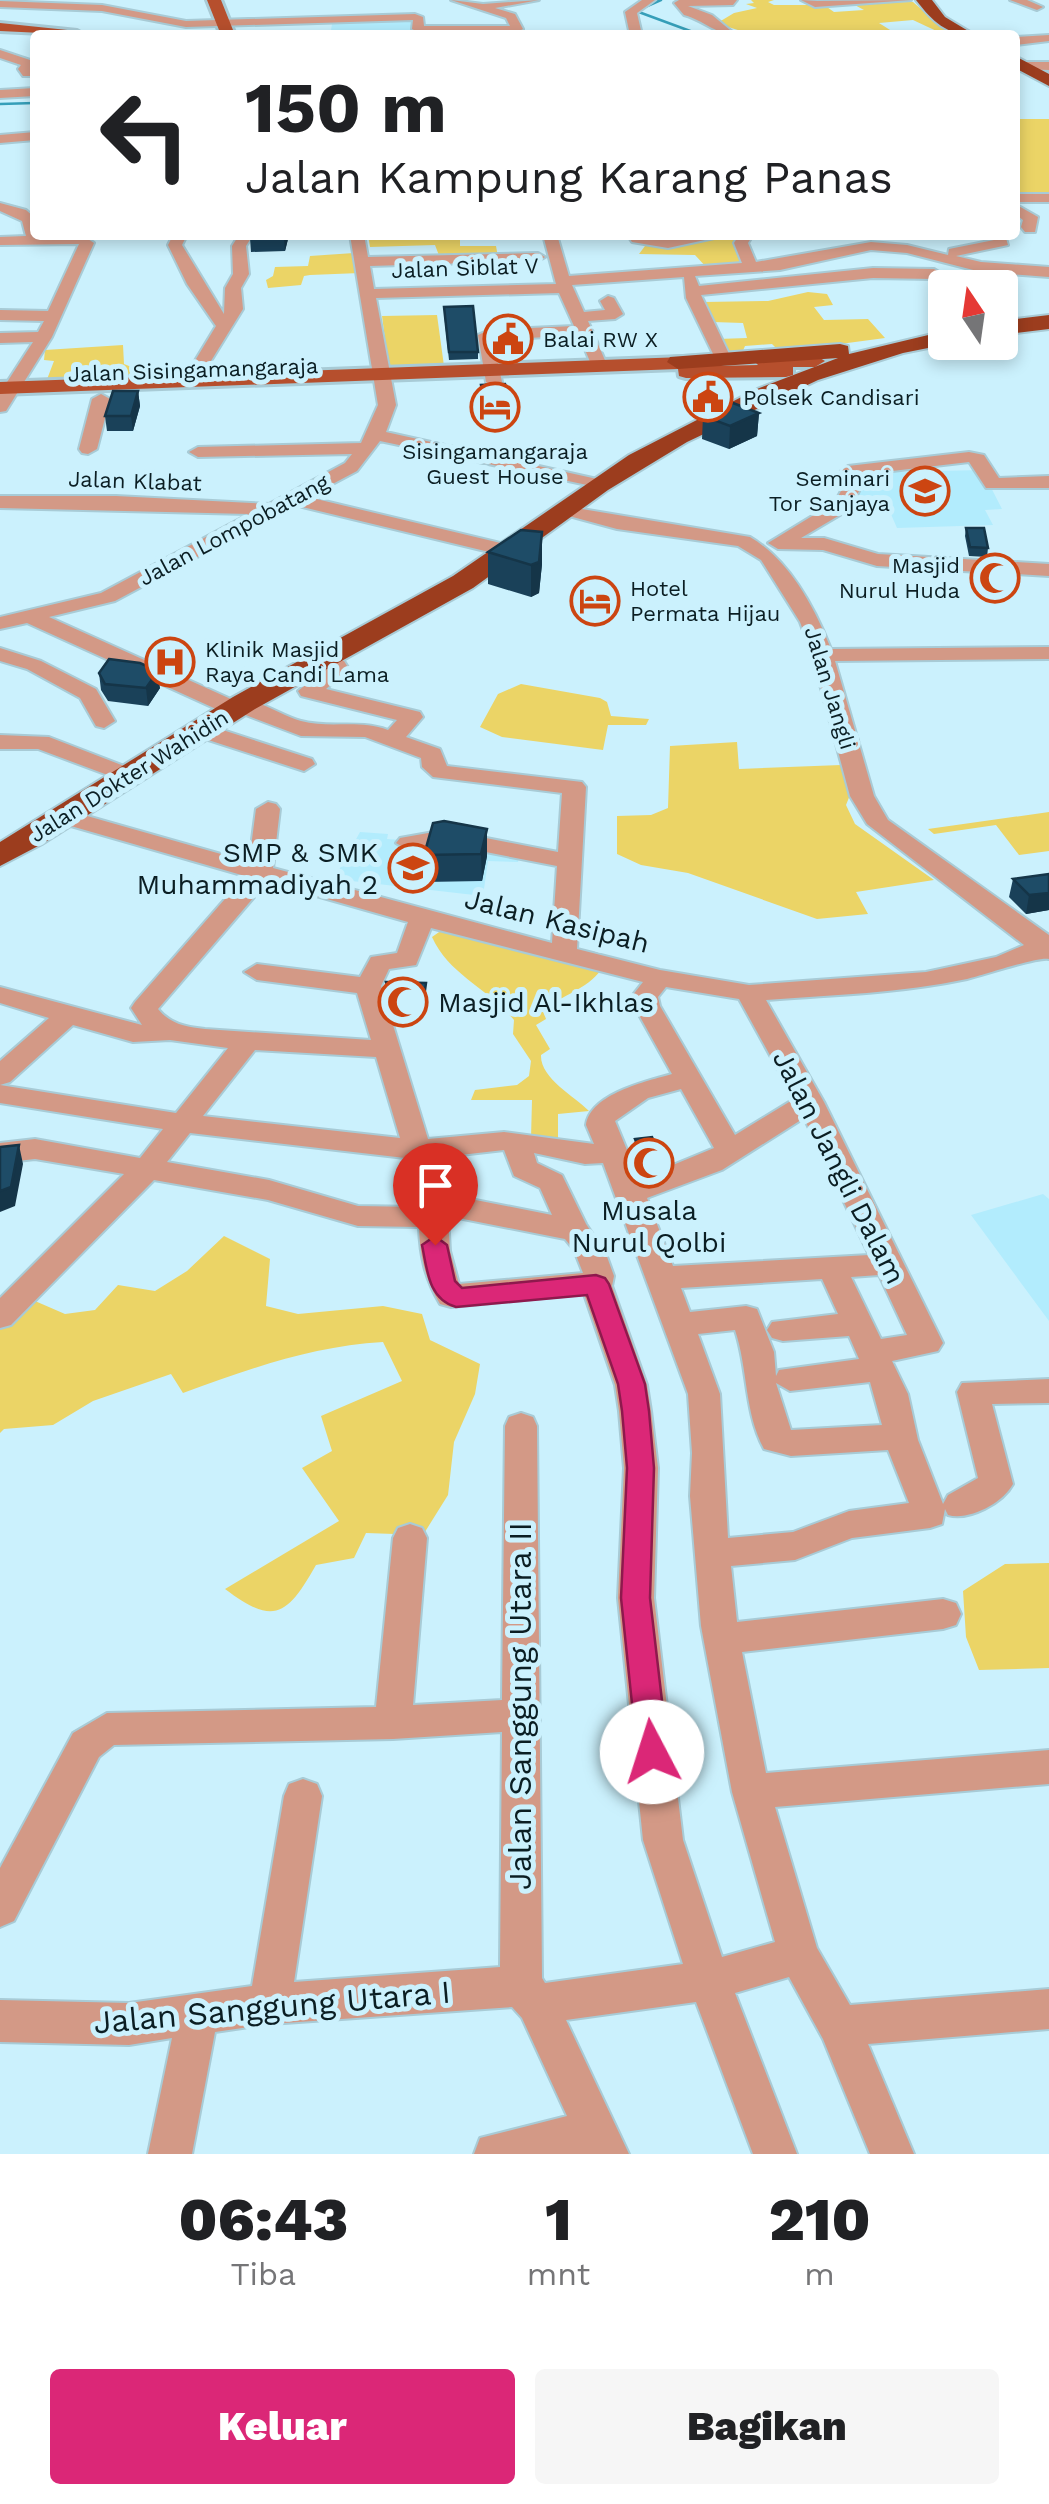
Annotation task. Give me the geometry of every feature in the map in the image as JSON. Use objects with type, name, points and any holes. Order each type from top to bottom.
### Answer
[{"type":"highway","points":[[924,0],[940,20],[958,30]]},
{"type":"highway","points":[[1020,65],[1049,81]]},
{"type":"highway","points":[[1018,326],[1049,322]]},
{"type":"highway","points":[[678,362],[727,364],[928,341]]},
{"type":"highway","points":[[727,364],[775,382],[881,348]]},
{"type":"highway","name":"Jalan Dokter Wahidin","points":[[0,856],[237,708],[465,581],[599,485],[775,382]]},
{"type":"main road","points":[[0,26],[45,30]]},
{"type":"main road","name":"Jalan Sisingamangaraja","points":[[492,376],[599,365],[641,369],[678,362],[818,368]]},
{"type":"main road","name":"Jalan Sisingamangaraja","points":[[3,397],[101,399],[727,364]]},
{"type":"main road","name":"Jalan Sisingamangaraja","points":[[3,397],[190,382],[386,382]]},
{"type":"street","points":[[99,0],[148,3],[156,17]]},
{"type":"street","points":[[110,0],[130,3]]},
{"type":"street","points":[[457,0],[511,16],[516,30]]},
{"type":"street","points":[[477,6],[533,0]]},
{"type":"street","points":[[635,30],[631,12],[649,0]]},
{"type":"street","points":[[807,0],[815,4],[904,0]]},
{"type":"street","points":[[1016,0],[1037,7]]},
{"type":"street","points":[[676,1],[728,2]]},
{"type":"street","points":[[676,1],[688,14],[710,18],[724,30]]},
{"type":"street","points":[[0,4],[86,7],[186,24],[260,12],[366,11],[417,22],[497,30]]},
{"type":"street","points":[[220,18],[280,24],[366,11]]},
{"type":"street","points":[[0,36],[26,27]]},
{"type":"street","points":[[1020,40],[1049,38]]},
{"type":"street","points":[[0,54],[26,71]]},
{"type":"street","points":[[1020,64],[1049,66]]},
{"type":"street","points":[[0,140],[30,137]]},
{"type":"street","points":[[1020,198],[1049,198]]},
{"type":"street","points":[[0,208],[30,219]]},
{"type":"street","points":[[1038,220],[1045,238]]},
{"type":"street","points":[[0,242],[34,240]]},
{"type":"street","points":[[3,397],[54,316],[87,244],[81,240]]},
{"type":"street","points":[[177,240],[175,244],[184,266],[225,327]]},
{"type":"street","points":[[190,382],[235,309],[232,290],[240,274],[243,240]]},
{"type":"street","points":[[358,240],[386,382],[386,414],[371,441]]},
{"type":"street","points":[[552,240],[565,285],[599,365]]},
{"type":"street","points":[[643,240],[668,244],[692,240]]},
{"type":"street","points":[[742,240],[751,268]]},
{"type":"street","points":[[833,240],[852,245],[866,240]]},
{"type":"street","points":[[874,240],[939,254],[972,270]]},
{"type":"street","points":[[938,270],[935,264],[895,259],[900,248],[939,254],[986,248],[1002,240]]},
{"type":"street","name":"Jalan Siblat V","points":[[366,294],[480,311],[565,285],[751,268],[805,261],[854,248],[900,248]]},
{"type":"street","points":[[362,262],[538,257]]},
{"type":"street","points":[[688,272],[727,364]]},
{"type":"street","points":[[1018,273],[1049,272]]},
{"type":"street","points":[[693,291],[873,273],[928,278]]},
{"type":"street","points":[[492,376],[480,311],[584,324],[612,307]]},
{"type":"street","points":[[0,315],[54,316]]},
{"type":"street","points":[[0,338],[44,336]]},
{"type":"street","points":[[88,449],[101,399]]},
{"type":"street","points":[[198,452],[371,441],[599,485]]},
{"type":"street","name":"Jalan Lompobatang","points":[[0,624],[108,596],[351,467],[371,441]]},
{"type":"street","points":[[767,544],[843,505],[850,490],[846,474],[850,471],[970,456],[978,459],[993,484],[1049,482]]},
{"type":"street","points":[[294,500],[510,550]]},
{"type":"street","name":"Jalan Klabat","points":[[0,502],[116,502],[270,509]]},
{"type":"street","points":[[565,509],[617,523],[767,544],[824,544],[877,560],[1049,570]]},
{"type":"street","name":"Jalan Jangli","points":[[767,544],[774,564],[807,616],[823,655],[862,796],[879,824],[1047,946]]},
{"type":"street","points":[[31,617],[237,708],[302,729],[368,730],[394,738],[428,751],[432,767],[441,772],[574,787],[564,953]]},
{"type":"street","points":[[823,655],[1049,653]]},
{"type":"street","points":[[0,654],[34,665],[88,694],[104,721]]},
{"type":"street","points":[[324,660],[338,669],[309,692],[412,717],[394,738]]},
{"type":"street","points":[[201,730],[304,764]]},
{"type":"street","points":[[0,742],[41,742],[129,776]]},
{"type":"street","points":[[168,1032],[148,1018],[144,1008],[260,874],[268,809]]},
{"type":"street","name":"Jalan Kasipah","points":[[65,817],[422,918],[660,978],[748,993],[926,980],[1004,963],[1047,946]]},
{"type":"street","points":[[408,843],[446,837],[569,862]]},
{"type":"street","points":[[422,918],[407,960],[380,962],[368,986],[418,1150],[433,1210],[443,1284],[456,1298],[596,1284]]},
{"type":"street","points":[[257,972],[368,986]]},
{"type":"street","points":[[660,978],[649,989],[645,1002],[730,1152]]},
{"type":"street","name":"Jalan Jangli Dalam","points":[[748,993],[810,1102],[927,1343],[872,1348]]},
{"type":"street","points":[[0,995],[132,1034],[168,1032],[386,1049]]},
{"type":"street","points":[[0,1076],[67,1016]]},
{"type":"street","points":[[0,1317],[145,1171],[248,1041]]},
{"type":"street","points":[[686,1079],[638,1092],[602,1117],[600,1126],[631,1193],[704,1394],[712,1554],[722,1639],[751,1792],[799,1955],[839,2026],[892,2154]]},
{"type":"street","points":[[0,1094],[180,1122],[418,1150],[465,1143],[516,1142],[586,1154],[611,1153]]},
{"type":"street","points":[[631,1193],[683,1176],[810,1102]]},
{"type":"street","points":[[516,1142],[524,1169],[552,1182],[598,1272],[596,1284],[631,1384],[640,1468],[636,1598],[663,1840],[709,1980],[775,2154]]},
{"type":"street","points":[[0,1153],[35,1149],[269,1190],[358,1216],[433,1210],[574,1230]]},
{"type":"street","points":[[662,1278],[890,1264]]},
{"type":"street","points":[[712,1554],[795,1546],[850,1525],[930,1514],[900,1437],[897,1410],[872,1348],[832,1269]]},
{"type":"street","points":[[680,1324],[746,1316],[758,1352],[760,1383],[776,1440],[791,1443],[900,1437]]},
{"type":"street","points":[[784,1330],[872,1348]]},
{"type":"street","points":[[790,1379],[872,1348]]},
{"type":"street","points":[[960,1505],[996,1484],[973,1392],[1049,1391]]},
{"type":"street","name":"Jalan Sanggung Utara II","points":[[521,1426],[521,1715],[529,1995]]},
{"type":"street","points":[[393,1723],[410,1538]]},
{"type":"street","points":[[722,1639],[943,1614]]},
{"type":"street","points":[[0,1908],[86,1745],[108,1729],[393,1723],[521,1715]]},
{"type":"street","points":[[751,1792],[1049,1767]]},
{"type":"street","points":[[270,2004],[303,1796]]},
{"type":"street","name":"Jalan Sanggung Utara I","points":[[0,2021],[128,2024],[270,2004],[529,1995],[709,1980],[799,1955]]},
{"type":"street","points":[[496,2154],[603,2142],[529,1995]]},
{"type":"street","points":[[839,2026],[1049,2009]]},
{"type":"street","points":[[170,2154],[197,2016]]},
{"type":"shaded area","points":[[751,0],[774,0],[768,2],[774,5],[824,5],[834,12],[864,10],[851,3],[913,2],[936,22],[954,30],[934,30],[913,20],[879,23],[890,30],[739,30],[719,22],[734,13],[757,8],[746,4],[754,3]]},
{"type":"shaded area","points":[[413,18],[415,27],[331,30],[333,19]]},
{"type":"shaded area","points":[[1020,119],[1049,119],[1049,196],[1020,195]]},
{"type":"shaded area","points":[[369,240],[460,240],[460,246],[496,246],[498,257],[440,258],[435,245],[370,247]]},
{"type":"shaded area","points":[[689,240],[743,240],[744,265],[708,269],[695,255],[639,254],[645,246]]},
{"type":"shaded area","points":[[354,253],[360,273],[310,275],[304,276],[301,285],[268,288],[266,280],[273,276],[275,267],[308,266],[310,256]]},
{"type":"shaded area","points":[[808,292],[827,294],[833,305],[814,307],[824,320],[868,319],[885,338],[780,352],[772,344],[745,346],[741,355],[725,355],[718,339],[747,338],[743,323],[713,322],[704,302],[768,301]]},
{"type":"shaded area","points":[[437,315],[444,366],[389,369],[382,316]]},
{"type":"shaded area","points":[[123,345],[124,364],[134,368],[136,379],[46,382],[54,361],[44,360],[45,350]]},
{"type":"shaded area","name":"Seminari Tor Sanjaya","points":[[982,470],[1002,509],[985,510],[993,525],[897,528],[890,512],[866,512],[850,473]]},
{"type":"shaded area","points":[[521,684],[600,698],[607,702],[611,716],[649,719],[646,725],[608,725],[603,750],[502,737],[480,727],[498,694]]},
{"type":"shaded area","points":[[737,742],[739,769],[841,765],[852,790],[846,805],[855,824],[934,880],[856,892],[868,914],[817,919],[688,873],[641,865],[617,854],[617,816],[651,815],[668,808],[670,746]]},
{"type":"shaded area","points":[[1049,812],[1049,851],[1019,855],[996,825],[934,834],[928,829]]},
{"type":"shaded area","name":"SMP & SMK Muhammadiyah 2","points":[[360,832],[388,834],[387,839],[521,848],[518,862],[488,861],[483,896],[334,879]]},
{"type":"shaded area","points":[[442,930],[601,970],[543,1011],[546,1019],[536,1025],[550,1049],[541,1055],[546,1071],[589,1111],[558,1114],[558,1141],[531,1138],[532,1100],[471,1100],[475,1090],[517,1085],[529,1076],[531,1061],[513,1034],[514,1020],[439,950],[432,937]]},
{"type":"shaded area","points":[[1043,1194],[1049,1199],[1049,1321],[971,1215]]},
{"type":"shaded area","points":[[224,1236],[270,1259],[266,1306],[298,1314],[383,1306],[422,1314],[430,1340],[480,1364],[475,1394],[454,1442],[448,1495],[423,1535],[366,1533],[354,1558],[316,1565],[296,1595],[278,1610],[256,1608],[225,1589],[339,1521],[302,1468],[332,1451],[321,1416],[402,1381],[383,1342],[306,1354],[183,1393],[171,1374],[93,1401],[53,1425],[4,1429],[0,1433],[0,1297],[35,1301],[65,1314],[95,1310],[118,1285],[155,1291],[187,1271]]},
{"type":"shaded area","points":[[1049,1563],[1049,1668],[979,1670],[966,1637],[963,1591],[1005,1564]]},
{"type":"building","points":[[473,306],[478,352],[449,352],[444,307]]},
{"type":"building","points":[[505,384],[508,400],[484,401],[481,385]]},
{"type":"building","points":[[113,391],[138,391],[131,416],[105,416]]},
{"type":"building","points":[[733,403],[759,413],[730,426],[703,416]]},
{"type":"building","points":[[966,528],[984,528],[988,548],[970,547]]},
{"type":"building","points":[[521,530],[542,532],[539,562],[531,565],[488,552]]},
{"type":"building","points":[[979,567],[1013,569],[1016,580],[982,579]]},
{"type":"building","points":[[109,659],[140,663],[158,671],[146,688],[105,684],[99,673]]},
{"type":"building","points":[[444,821],[487,829],[481,854],[424,855],[433,823]]},
{"type":"building","points":[[1049,874],[1049,893],[1029,895],[1013,879]]},
{"type":"building","points":[[386,982],[426,983],[423,1004],[392,1002]]},
{"type":"building","points":[[652,1137],[660,1157],[645,1163],[635,1139]]},
{"type":"building","points":[[19,1145],[11,1187],[0,1191],[0,1147]]},
{"type":"waterway","points":[[661,0],[636,11],[687,30]]},
{"type":"waterway","points":[[0,104],[30,103]]},
{"type":"place","name":"Balai RW X","points":[[508,339]]},
{"type":"place","name":"Polsek Candisari","points":[[708,397]]},
{"type":"place","name":"Sisingamangaraja Guest House","points":[[495,407]]},
{"type":"place","name":"Seminari Tor Sanjaya","points":[[925,491]]},
{"type":"place","name":"Masjid Nurul Huda","points":[[995,578]]},
{"type":"place","name":"Hotel Permata Hijau","points":[[595,601]]},
{"type":"place","name":"Klinik Masjid Raya Candi Lama","points":[[170,662]]},
{"type":"place","name":"SMP & SMK Muhammadiyah 2","points":[[413,868]]},
{"type":"place","name":"Masjid Al-Ikhlas","points":[[403,1002]]},
{"type":"place","name":"Musala Nurul Qolbi","points":[[649,1163]]},
{"type":"route","points":[[435,1245],[443,1284],[456,1298],[596,1284],[631,1384],[636,1411],[640,1468],[636,1598],[652,1752]]}]
